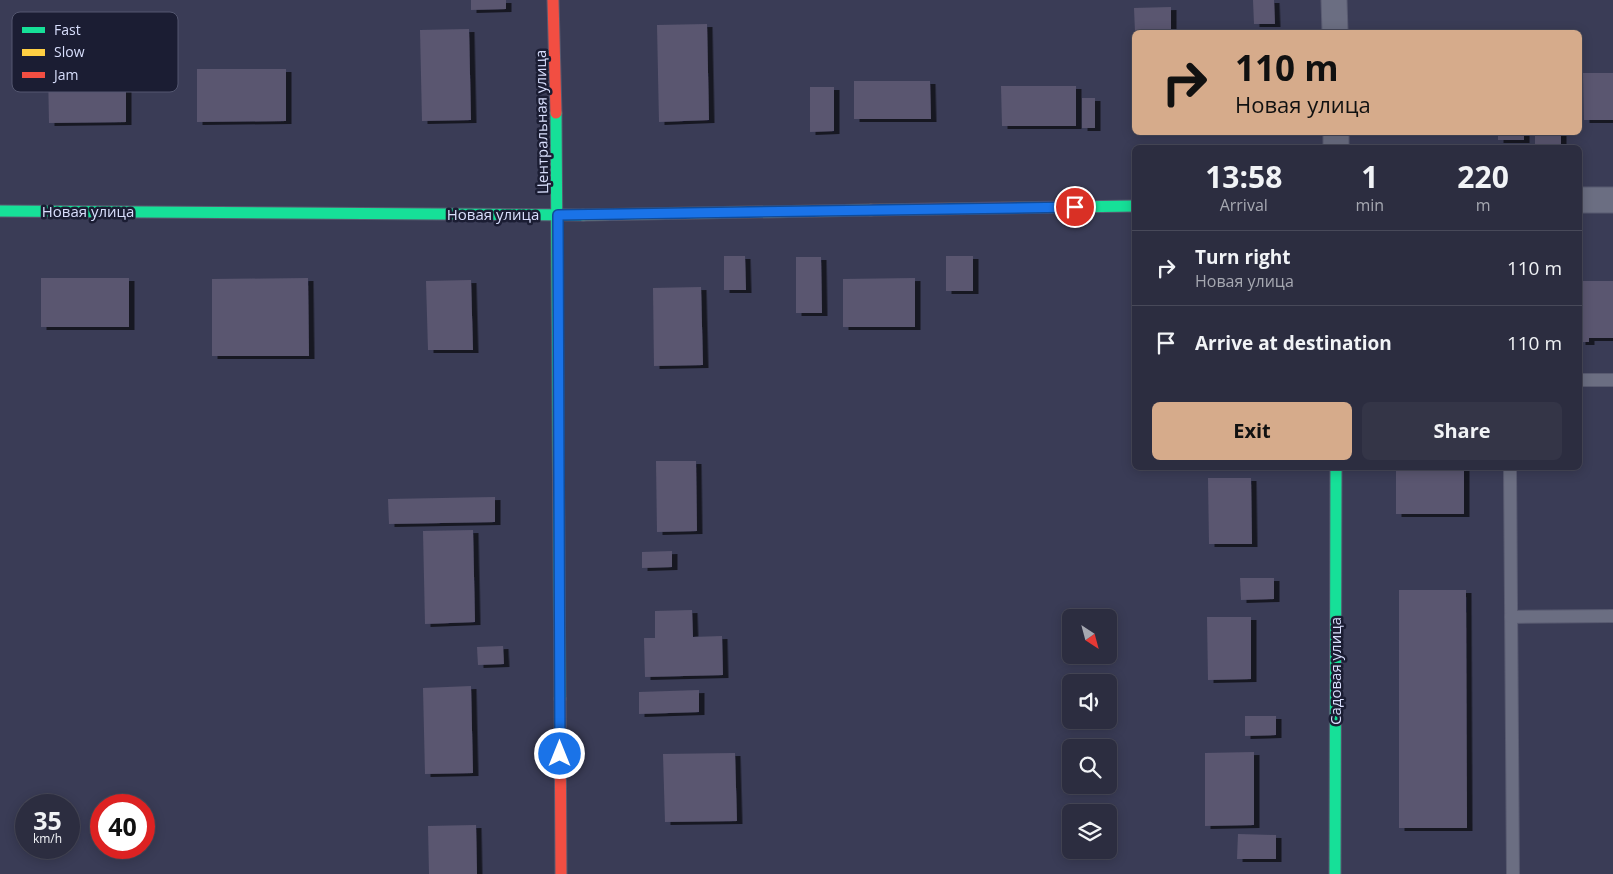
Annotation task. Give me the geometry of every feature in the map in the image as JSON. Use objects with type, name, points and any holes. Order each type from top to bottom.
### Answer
[{"type":"street","name":"Центральная улица","points":[[553,0],[558,215],[561,874]]},
{"type":"street","points":[[1334,0],[1335,30]]},
{"type":"street","points":[[1582,200],[1613,200]]},
{"type":"street","name":"Новая улица","points":[[0,211],[558,215],[1132,206]]},
{"type":"street","name":"Садовая улица","points":[[1335,874],[1336,470]]},
{"type":"lane","points":[[1582,380],[1613,380]]},
{"type":"lane","points":[[1510,470],[1513,874]]},
{"type":"lane","points":[[1511,617],[1613,616]]},
{"type":"building","points":[[471,0],[506,0],[506,9],[471,10]]},
{"type":"building","points":[[1253,0],[1274,0],[1275,24],[1254,24]]},
{"type":"building","points":[[1171,7],[1171,30],[1135,30],[1134,8]]},
{"type":"building","points":[[707,24],[709,120],[659,122],[657,25]]},
{"type":"building","points":[[469,29],[471,120],[422,121],[420,30]]},
{"type":"building","points":[[197,69],[286,69],[286,121],[197,122]]},
{"type":"building","points":[[1583,73],[1613,73],[1613,120],[1584,120]]},
{"type":"building","points":[[854,81],[930,81],[931,119],[854,119]]},
{"type":"building","points":[[1001,86],[1076,86],[1076,126],[1002,126]]},
{"type":"building","points":[[810,87],[834,87],[834,131],[810,132]]},
{"type":"building","points":[[48,92],[126,92],[126,122],[49,123]]},
{"type":"building","points":[[1082,98],[1095,98],[1095,128],[1082,128]]},
{"type":"building","points":[[1498,135],[1524,135],[1524,140],[1498,140]]},
{"type":"building","points":[[1535,135],[1561,135],[1561,145],[1535,145]]},
{"type":"building","points":[[724,256],[745,256],[746,290],[724,290]]},
{"type":"building","points":[[946,256],[973,256],[973,291],[946,291]]},
{"type":"building","points":[[796,257],[821,257],[822,313],[796,313]]},
{"type":"building","points":[[41,278],[129,278],[129,327],[41,327]]},
{"type":"building","points":[[308,278],[309,356],[212,356],[212,279]]},
{"type":"building","points":[[915,278],[915,327],[843,327],[843,279]]},
{"type":"building","points":[[471,280],[473,350],[428,350],[426,281]]},
{"type":"building","points":[[1582,281],[1613,281],[1613,338],[1589,338],[1589,342],[1582,342]]},
{"type":"building","points":[[701,287],[703,365],[654,366],[653,288]]},
{"type":"building","points":[[656,461],[696,461],[697,531],[657,532]]},
{"type":"building","points":[[1396,470],[1464,470],[1464,514],[1396,514]]},
{"type":"building","points":[[1208,478],[1251,478],[1252,544],[1209,544]]},
{"type":"building","points":[[495,497],[495,522],[389,524],[388,499]]},
{"type":"building","points":[[473,530],[475,622],[425,624],[423,531]]},
{"type":"building","points":[[672,551],[672,567],[642,568],[642,552]]},
{"type":"building","points":[[1240,578],[1274,578],[1274,599],[1241,600]]},
{"type":"building","points":[[1399,590],[1466,590],[1467,828],[1399,828]]},
{"type":"building","points":[[692,610],[693,637],[722,636],[723,675],[645,677],[644,638],[655,638],[655,611]]},
{"type":"building","points":[[1207,617],[1251,617],[1251,679],[1208,680]]},
{"type":"building","points":[[503,646],[504,664],[478,665],[477,647]]},
{"type":"building","points":[[471,686],[473,773],[425,774],[423,688]]},
{"type":"building","points":[[699,690],[699,712],[639,714],[639,692]]},
{"type":"building","points":[[1245,716],[1276,716],[1276,735],[1245,736]]},
{"type":"building","points":[[1254,752],[1254,825],[1205,826],[1205,753]]},
{"type":"building","points":[[735,753],[737,821],[665,822],[663,754]]},
{"type":"building","points":[[476,825],[477,874],[429,874],[428,826]]},
{"type":"building","points":[[1238,834],[1276,835],[1276,859],[1237,859]]},
{"type":"traffic: fast","points":[[556,113],[560,699]]},
{"type":"traffic: fast","points":[[1068,207],[1132,206]]},
{"type":"traffic: fast","points":[[0,211],[583,215]]},
{"type":"traffic: fast","points":[[1335,874],[1336,470]]},
{"type":"traffic: slow","points":[[583,215],[871,210]]},
{"type":"traffic: jam","points":[[553,0],[556,113]]},
{"type":"traffic: jam","points":[[871,210],[1068,207]]},
{"type":"traffic: jam","points":[[560,699],[561,874]]},
{"type":"route","points":[[560,754],[558,215],[1075,207]]}]
